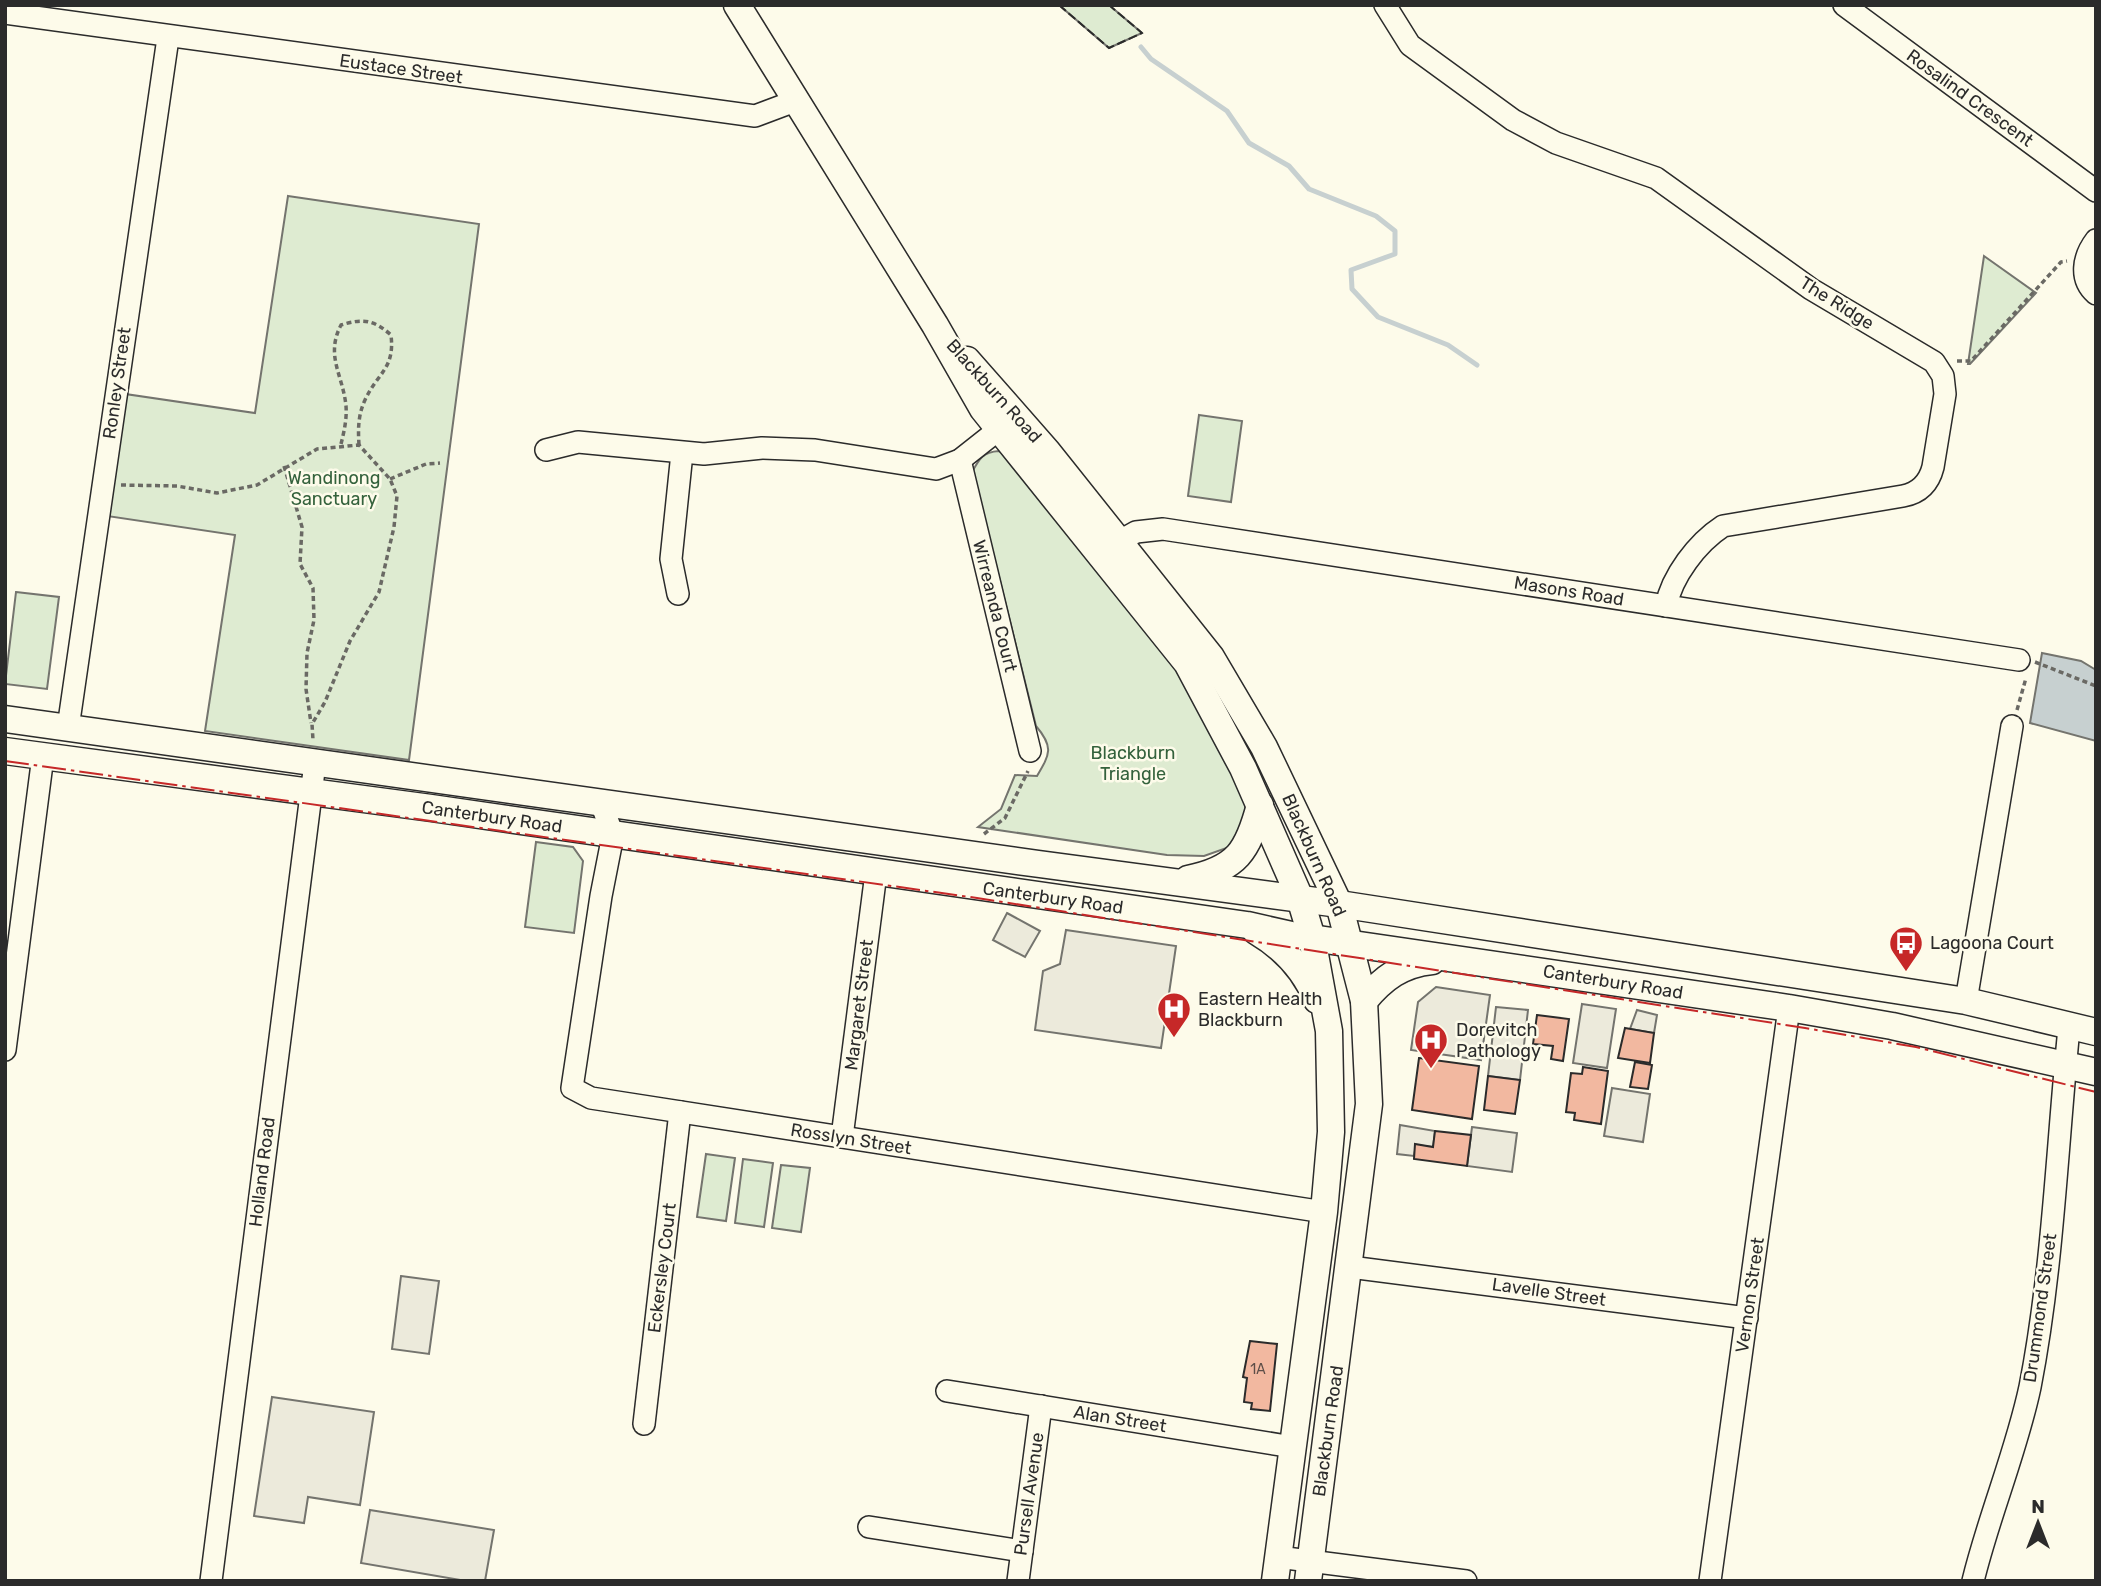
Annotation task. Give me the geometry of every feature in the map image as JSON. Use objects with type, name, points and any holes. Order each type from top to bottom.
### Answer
[{"type":"main road","name":"Blackburn Road","points":[[737,5],[935,325],[1007,422],[1059,504],[1111,548],[1195,636],[1236,697],[1283,784],[1339,904],[1364,1001],[1369,1104],[1310,1571]]},
{"type":"main road","name":"Blackburn Road","points":[[1007,422],[1047,451],[1187,663],[1260,805],[1300,898],[1312,938],[1329,1031],[1331,1132],[1324,1212],[1277,1569]]},
{"type":"main road","points":[[1047,451],[1049,472],[1059,504]]},
{"type":"main road","name":"Canterbury Road","points":[[5,719],[1300,898],[1966,1001],[2069,1028],[2096,1032]]},
{"type":"main road","points":[[54,758],[68,728]]},
{"type":"main road","name":"Canterbury Road","points":[[5,751],[1247,925],[1312,938],[1789,1008],[1892,1026],[2096,1072]]},
{"type":"main road","points":[[1179,880],[1206,875],[1238,858],[1249,842],[1260,805]]},
{"type":"main road","points":[[1247,925],[1276,943],[1311,985],[1329,1031]]},
{"type":"main road","points":[[1364,1001],[1385,978],[1414,963],[1455,958]]},
{"type":"street","name":"The Ridge","points":[[1385,5],[1410,45],[1513,120],[1556,143],[1656,178],[1811,289],[1934,362]]},
{"type":"street","name":"Rosalind Crescent","points":[[1844,5],[2096,191]]},
{"type":"street","name":"Eustace Street","points":[[5,13],[168,38],[755,116],[774,112],[795,101]]},
{"type":"street","name":"Ronley Street","points":[[68,728],[168,38]]},
{"type":"street","points":[[2091,249],[2084,276],[2088,286],[2096,294]]},
{"type":"street","points":[[1666,606],[1675,579],[1709,537],[1723,526],[1903,496],[1926,484],[1933,467],[1945,394],[1944,376],[1934,362]]},
{"type":"street","points":[[546,450],[561,444],[597,442],[682,453],[726,453],[762,448],[815,450],[936,469],[960,460],[1007,422]]},
{"type":"street","points":[[678,594],[671,559],[682,453]]},
{"type":"street","name":"Wirreanda Court","points":[[960,460],[1030,751]]},
{"type":"street","name":"Masons Road","points":[[1111,548],[1136,532],[1163,529],[2019,660]]},
{"type":"street","points":[[1966,1001],[2012,726]]},
{"type":"street","points":[[5,1050],[54,758]]},
{"type":"street","name":"Holland Road","points":[[211,1581],[315,763]]},
{"type":"street","points":[[601,803],[601,833]]},
{"type":"street","name":"Rosslyn Street","points":[[601,833],[601,896],[572,1088],[591,1098],[1324,1212]]},
{"type":"street","name":"Margaret Street","points":[[842,1137],[876,873]]},
{"type":"street","name":"Vernon Street","points":[[1710,1581],[1789,1008]]},
{"type":"street","name":"Drummond Street","points":[[1973,1581],[1984,1535],[2014,1450],[2030,1387],[2045,1285],[2069,1028]]},
{"type":"street","name":"Eckersley Court","points":[[643,1424],[680,1112]]},
{"type":"street","name":"Lavelle Street","points":[[1350,1267],[1747,1318]]},
{"type":"street","name":"Alan Street","points":[[947,1391],[1293,1447]]},
{"type":"street","name":"Pursell Avenue","points":[[1018,1581],[1041,1406]]},
{"type":"street","points":[[869,1527],[1022,1552]]},
{"type":"street","points":[[1277,1569],[1466,1581]]},
{"type":"path","points":[[1934,362],[1971,361],[2061,262],[2091,249]]},
{"type":"path","points":[[312,724],[325,702],[351,641],[379,592],[394,527],[397,496],[390,479],[359,445],[358,422],[365,401],[393,356],[391,335],[376,322],[358,320],[341,325],[333,341],[338,378],[346,404],[341,444]]},
{"type":"path","points":[[102,484],[177,486],[217,493],[257,485],[284,466],[317,449],[341,444],[359,445]]},
{"type":"path","points":[[390,479],[426,464],[440,463]]},
{"type":"path","points":[[284,466],[302,527],[300,564],[313,588],[314,620],[307,653],[306,689],[315,763]]},
{"type":"path","points":[[2012,726],[2027,680],[2019,660],[2041,663],[2096,686]]},
{"type":"path","points":[[990,840],[979,838],[1005,818],[1029,768],[1030,751]]},
{"type":"green space","points":[[1059,5],[1109,5],[1142,33],[1109,48]]},
{"type":"green space","name":"Wandinong Sanctuary","points":[[288,196],[479,224],[409,760],[205,731],[235,535],[107,516],[125,394],[255,413]]},
{"type":"green space","points":[[1984,256],[2036,293],[1968,364]]},
{"type":"green space","points":[[1199,415],[1242,421],[1231,502],[1188,496]]},
{"type":"green space","name":"Blackburn Triangle","points":[[999,451],[1007,454],[1190,687],[1246,798],[1249,817],[1238,844],[1204,856],[1167,855],[978,827],[1001,809],[1015,775],[1037,776],[1048,751],[1046,740],[1036,726],[994,557],[970,476],[984,455]]},
{"type":"green space","points":[[16,592],[59,597],[47,689],[5,684]]},
{"type":"green space","points":[[536,842],[573,847],[583,861],[574,933],[525,927]]},
{"type":"green space","points":[[706,1154],[735,1158],[726,1221],[697,1217]]},
{"type":"green space","points":[[743,1159],[773,1163],[764,1227],[735,1223]]},
{"type":"green space","points":[[781,1165],[810,1168],[801,1232],[772,1228]]},
{"type":"shaded area","points":[[2042,653],[2081,661],[2096,670],[2096,741],[2030,723]]},
{"type":"shaded area","points":[[1007,913],[1040,931],[1025,957],[993,940]]},
{"type":"shaded area","points":[[1066,930],[1176,946],[1161,1048],[1035,1030],[1043,971],[1060,964]]},
{"type":"shaded area","points":[[1436,987],[1490,995],[1481,1060],[1411,1050],[1418,1002]]},
{"type":"shaded area","points":[[1582,1004],[1616,1009],[1607,1068],[1573,1063]]},
{"type":"shaded area","points":[[1496,1007],[1528,1010],[1520,1080],[1488,1076]]},
{"type":"shaded area","points":[[1637,1010],[1657,1015],[1654,1033],[1630,1029]]},
{"type":"shaded area","points":[[1612,1088],[1650,1094],[1643,1142],[1604,1136]]},
{"type":"shaded area","points":[[1400,1125],[1435,1131],[1433,1147],[1416,1145],[1414,1156],[1397,1154]]},
{"type":"shaded area","points":[[1472,1127],[1517,1133],[1512,1172],[1467,1166]]},
{"type":"shaded area","points":[[401,1276],[439,1281],[429,1354],[392,1349]]},
{"type":"shaded area","points":[[272,1397],[374,1412],[360,1505],[308,1497],[304,1523],[254,1516]]},
{"type":"shaded area","points":[[370,1510],[494,1530],[485,1581],[466,1581],[361,1563]]},
{"type":"building","points":[[1537,1015],[1569,1019],[1563,1061],[1551,1059],[1553,1046],[1533,1044]]},
{"type":"building","points":[[1625,1028],[1654,1033],[1650,1063],[1618,1058]]},
{"type":"building","points":[[1419,1058],[1479,1066],[1472,1119],[1412,1110]]},
{"type":"building","points":[[1635,1062],[1652,1065],[1648,1089],[1630,1087]]},
{"type":"building","points":[[1583,1067],[1608,1071],[1601,1124],[1574,1120],[1575,1113],[1566,1112],[1571,1073],[1582,1074]]},
{"type":"building","points":[[1488,1076],[1520,1080],[1515,1114],[1484,1110]]},
{"type":"building","points":[[1435,1131],[1471,1135],[1467,1166],[1414,1159],[1415,1144],[1433,1147]]},
{"type":"building","points":[[1250,1341],[1277,1344],[1270,1411],[1251,1409],[1252,1403],[1244,1402],[1247,1378],[1243,1377]]},
{"type":"waterway","points":[[1141,47],[1151,59],[1227,111],[1249,143],[1289,166],[1309,189],[1376,216],[1395,231],[1395,254],[1351,270],[1352,289],[1378,317],[1448,345],[1477,365]]},
{"type":"fence","points":[[1059,5],[1109,48],[1142,33],[1109,5]]},
{"type":"power","points":[[5,761],[977,898],[1805,1028],[1916,1047],[2096,1092]]},
{"type":"place","name":"Lagoona Court","points":[[1906,973]]},
{"type":"place","name":"Eastern Health Blackburn","points":[[1174,1039]]},
{"type":"place","name":"Dorevitch Pathology","points":[[1431,1070]]}]
